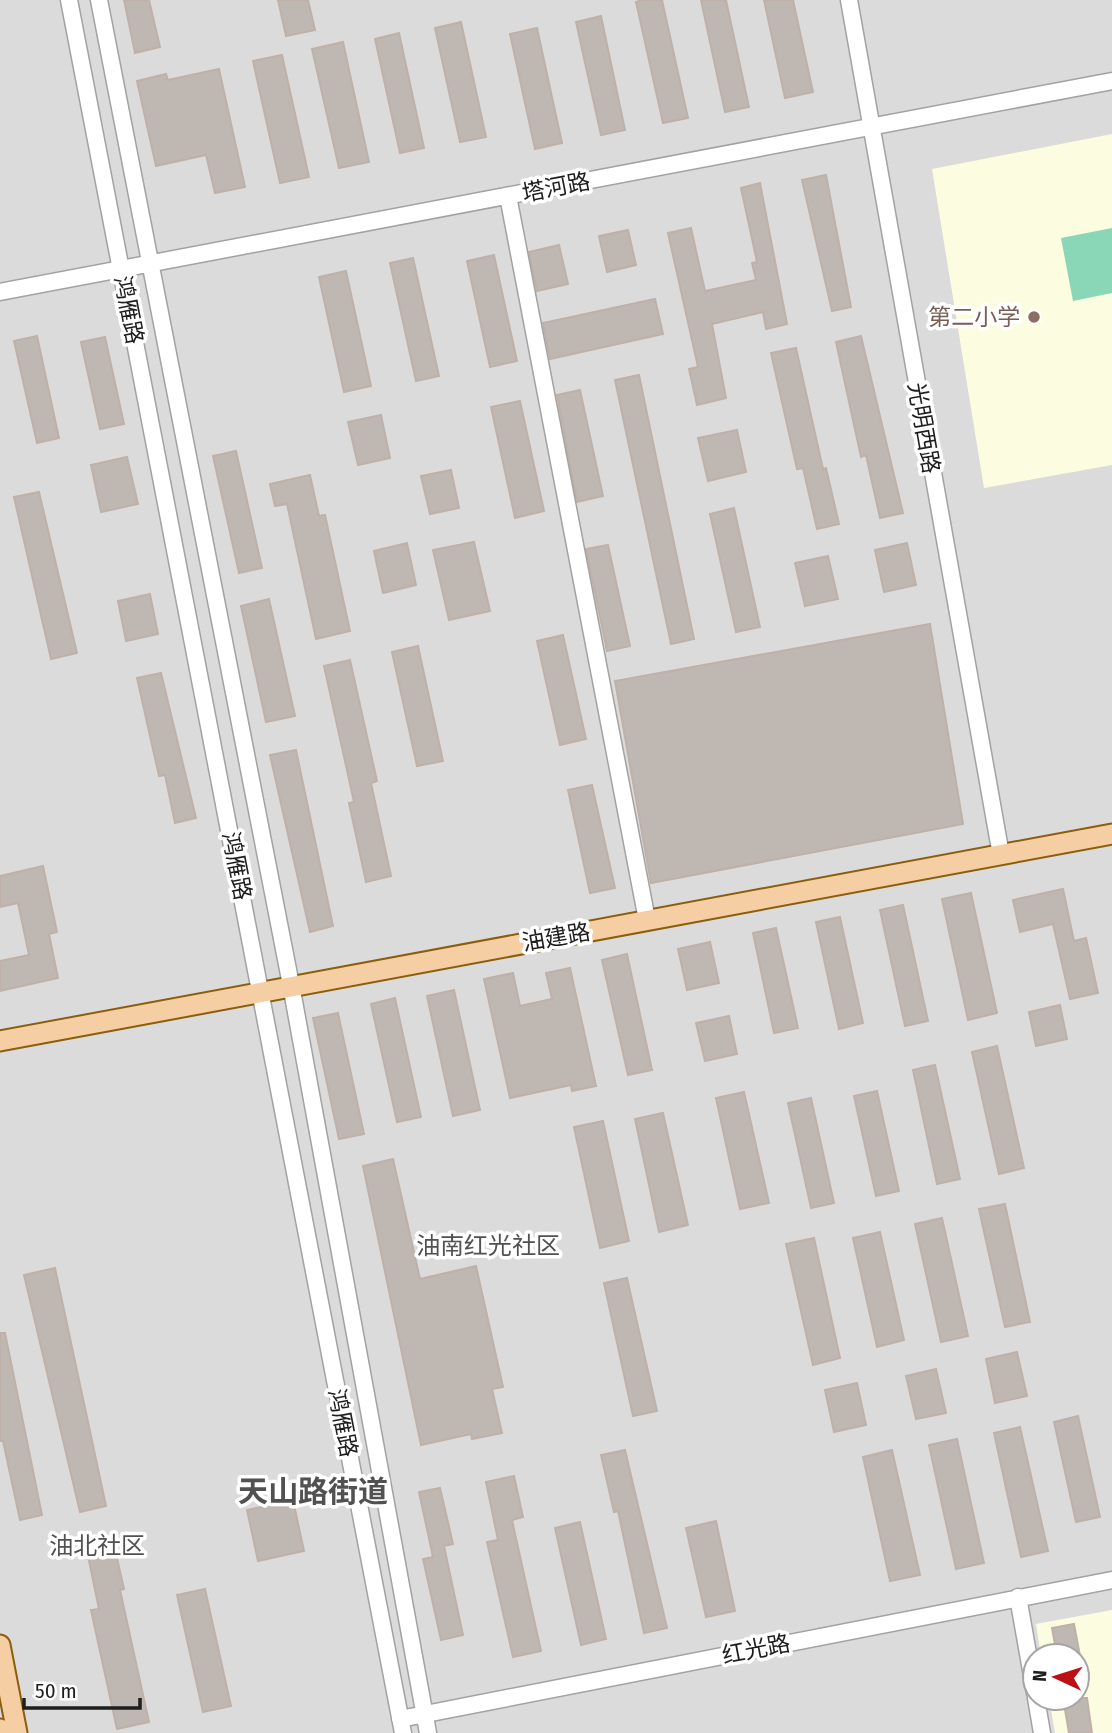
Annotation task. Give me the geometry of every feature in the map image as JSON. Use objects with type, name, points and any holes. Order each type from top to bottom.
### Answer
[{"type":"main road","name":"油建路","points":[[0,1041],[260,990],[1112,834]]},
{"type":"main road","points":[[0,1645],[17,1733]]},
{"type":"street","name":"鸿雁路","points":[[69,0],[401,1726]]},
{"type":"street","name":"鸿雁路","points":[[99,0],[291,985],[428,1733]]},
{"type":"street","name":"光明西路","points":[[849,0],[1001,855]]},
{"type":"street","name":"塔河路","points":[[0,292],[1112,81]]},
{"type":"street","points":[[508,196],[647,920]]},
{"type":"street","name":"红光路","points":[[401,1726],[424,1714],[1112,1580]]},
{"type":"street","points":[[1018,1597],[1026,1642]]},
{"type":"street","points":[[1038,1712],[1042,1733]]},
{"type":"shaded area","points":[[0,0],[1112,0],[1112,1733],[0,1733]]},
{"type":"shaded area","name":"第二小学","points":[[1112,134],[1112,465],[984,488],[932,169]]},
{"type":"shaded area","points":[[1112,1610],[1112,1733],[1055,1733],[1051,1712],[1091,1712],[1091,1642],[1039,1642],[1036,1624]]},
{"type":"green space","points":[[1112,228],[1112,293],[1073,301],[1061,238]]},
{"type":"building","points":[[124,0],[149,0],[160,47],[135,53]]},
{"type":"building","points":[[278,0],[308,0],[315,30],[286,36]]},
{"type":"building","points":[[662,0],[688,118],[663,123],[636,2]]},
{"type":"building","points":[[701,0],[726,0],[749,107],[725,112]]},
{"type":"building","points":[[764,0],[793,0],[813,92],[785,98]]},
{"type":"building","points":[[601,16],[625,130],[601,135],[576,22]]},
{"type":"building","points":[[461,22],[486,137],[460,142],[435,28]]},
{"type":"building","points":[[537,28],[562,143],[535,149],[510,34]]},
{"type":"building","points":[[399,33],[424,148],[400,153],[375,39]]},
{"type":"building","points":[[343,42],[369,162],[339,168],[312,49]]},
{"type":"building","points":[[282,55],[309,177],[280,183],[253,61]]},
{"type":"building","points":[[219,69],[245,187],[215,193],[206,155],[156,166],[137,81],[166,74],[168,80]]},
{"type":"building","points":[[826,175],[851,307],[832,311],[802,180]]},
{"type":"building","points":[[760,183],[787,324],[766,329],[763,312],[712,324],[726,398],[697,405],[689,369],[698,367],[668,233],[691,228],[705,291],[756,280],[752,263],[757,262],[741,188]]},
{"type":"building","points":[[628,230],[636,265],[607,272],[599,236]]},
{"type":"building","points":[[559,245],[568,284],[537,291],[529,252]]},
{"type":"building","points":[[494,255],[517,361],[490,367],[467,261]]},
{"type":"building","points":[[413,258],[439,376],[416,381],[390,263]]},
{"type":"building","points":[[346,271],[371,386],[344,392],[319,277]]},
{"type":"building","points":[[655,299],[663,334],[550,359],[543,323]]},
{"type":"building","points":[[37,336],[59,438],[37,443],[14,341]]},
{"type":"building","points":[[861,336],[903,513],[880,518],[866,455],[861,457],[836,342]]},
{"type":"building","points":[[105,337],[124,424],[100,429],[81,342]]},
{"type":"building","points":[[796,348],[823,469],[826,468],[839,524],[817,529],[803,468],[797,469],[771,353]]},
{"type":"building","points":[[639,375],[694,639],[671,644],[615,380]]},
{"type":"building","points":[[580,390],[603,496],[577,502],[557,395]]},
{"type":"building","points":[[520,401],[544,511],[515,518],[491,407]]},
{"type":"building","points":[[381,415],[390,458],[358,465],[348,422]]},
{"type":"building","points":[[737,430],[746,472],[708,481],[698,438]]},
{"type":"building","points":[[236,451],[262,568],[239,573],[213,456]]},
{"type":"building","points":[[127,457],[138,504],[101,512],[91,465]]},
{"type":"building","points":[[451,470],[459,508],[430,514],[421,476]]},
{"type":"building","points":[[310,475],[319,516],[325,515],[350,631],[316,639],[287,504],[275,506],[270,484]]},
{"type":"building","points":[[39,492],[77,653],[51,659],[14,497]]},
{"type":"building","points":[[734,508],[760,627],[736,632],[710,514]]},
{"type":"building","points":[[474,542],[490,611],[449,620],[433,550]]},
{"type":"building","points":[[407,543],[416,585],[383,593],[374,551]]},
{"type":"building","points":[[907,543],[916,585],[884,592],[875,550]]},
{"type":"building","points":[[608,545],[630,646],[607,651],[586,549]]},
{"type":"building","points":[[828,556],[838,599],[805,606],[795,563]]},
{"type":"building","points":[[150,594],[158,634],[126,641],[118,601]]},
{"type":"building","points":[[269,599],[295,716],[266,722],[241,606]]},
{"type":"building","points":[[930,624],[963,824],[651,883],[615,681]]},
{"type":"building","points":[[563,635],[586,739],[560,745],[537,641]]},
{"type":"building","points":[[418,646],[443,761],[417,766],[392,652]]},
{"type":"building","points":[[350,660],[377,781],[371,783],[391,876],[366,882],[349,803],[354,802],[324,666]]},
{"type":"building","points":[[161,673],[196,818],[175,823],[165,775],[159,776],[137,678]]},
{"type":"building","points":[[296,750],[333,926],[310,932],[270,755]]},
{"type":"building","points":[[592,785],[615,888],[590,893],[568,790]]},
{"type":"building","points":[[43,866],[57,932],[49,934],[58,978],[0,991],[0,961],[29,955],[18,903],[0,907],[0,876]]},
{"type":"building","points":[[1063,889],[1074,941],[1086,938],[1098,993],[1070,999],[1053,924],[1020,932],[1013,900]]},
{"type":"building","points":[[971,893],[997,1013],[968,1020],[942,899]]},
{"type":"building","points":[[903,905],[928,1021],[905,1026],[880,910]]},
{"type":"building","points":[[840,917],[863,1023],[839,1029],[816,922]]},
{"type":"building","points":[[776,928],[798,1028],[774,1033],[753,933]]},
{"type":"building","points":[[710,942],[719,983],[687,990],[678,949]]},
{"type":"building","points":[[627,954],[652,1070],[628,1075],[602,960]]},
{"type":"building","points":[[570,968],[596,1086],[572,1091],[571,1085],[510,1098],[484,979],[513,973],[520,1006],[552,999],[546,973]]},
{"type":"building","points":[[454,990],[480,1110],[453,1116],[427,996]]},
{"type":"building","points":[[395,998],[421,1117],[397,1122],[371,1004]]},
{"type":"building","points":[[1060,1005],[1067,1039],[1036,1046],[1029,1012]]},
{"type":"building","points":[[338,1013],[364,1134],[339,1139],[313,1018]]},
{"type":"building","points":[[729,1016],[737,1054],[705,1061],[696,1023]]},
{"type":"building","points":[[997,1046],[1024,1168],[999,1174],[972,1052]]},
{"type":"building","points":[[935,1065],[960,1179],[937,1184],[913,1070]]},
{"type":"building","points":[[877,1091],[899,1191],[876,1196],[854,1096]]},
{"type":"building","points":[[744,1092],[769,1203],[740,1209],[716,1098]]},
{"type":"building","points":[[811,1098],[834,1203],[811,1208],[788,1103]]},
{"type":"building","points":[[663,1113],[688,1225],[659,1232],[635,1119]]},
{"type":"building","points":[[603,1121],[629,1241],[600,1248],[574,1127]]},
{"type":"building","points":[[393,1159],[420,1279],[476,1266],[503,1387],[492,1389],[502,1433],[472,1439],[471,1434],[421,1445],[363,1166]]},
{"type":"building","points":[[1005,1204],[1030,1322],[1005,1327],[979,1209]]},
{"type":"building","points":[[942,1218],[968,1336],[941,1342],[915,1224]]},
{"type":"building","points":[[880,1232],[904,1340],[877,1347],[853,1238]]},
{"type":"building","points":[[814,1238],[840,1358],[813,1365],[786,1244]]},
{"type":"building","points":[[55,1268],[106,1506],[80,1512],[24,1275]]},
{"type":"building","points":[[627,1278],[657,1411],[633,1416],[604,1283]]},
{"type":"building","points":[[0,1333],[5,1333],[42,1515],[20,1520],[3,1441],[0,1441]]},
{"type":"building","points":[[1017,1352],[1027,1396],[995,1403],[986,1359]]},
{"type":"building","points":[[936,1369],[946,1413],[916,1419],[906,1376]]},
{"type":"building","points":[[857,1383],[866,1425],[834,1432],[825,1390]]},
{"type":"building","points":[[1078,1416],[1100,1517],[1076,1522],[1054,1422]]},
{"type":"building","points":[[1020,1427],[1048,1551],[1021,1557],[994,1433]]},
{"type":"building","points":[[957,1439],[984,1563],[956,1569],[929,1445]]},
{"type":"building","points":[[625,1450],[667,1628],[644,1633],[618,1511],[614,1512],[601,1455]]},
{"type":"building","points":[[892,1450],[920,1575],[890,1581],[863,1457]]},
{"type":"building","points":[[514,1476],[523,1517],[512,1520],[541,1651],[513,1657],[487,1542],[498,1540],[486,1482]]},
{"type":"building","points":[[440,1488],[453,1544],[444,1546],[463,1635],[441,1640],[423,1559],[433,1557],[419,1492]]},
{"type":"building","points":[[293,1500],[304,1551],[258,1561],[247,1510]]},
{"type":"building","points":[[716,1521],[735,1611],[706,1617],[686,1528]]},
{"type":"building","points":[[580,1522],[606,1639],[581,1645],[555,1528]]},
{"type":"building","points":[[114,1545],[124,1589],[120,1590],[149,1722],[117,1729],[91,1610],[99,1609],[87,1551]]},
{"type":"building","points":[[205,1589],[231,1706],[203,1712],[177,1595]]},
{"type":"building","points":[[1074,1624],[1077,1642],[1054,1642],[1052,1628]]},
{"type":"building","points":[[1065,1712],[1089,1712],[1092,1733],[1069,1733]]},
{"type":"place","name":"第二小学","points":[[1034,317]]},
{"type":"district","name":"油南红光社区","points":[[488,1246]]},
{"type":"district","name":"天山路街道","points":[[313,1492]]},
{"type":"district","name":"油北社区","points":[[97,1546]]}]
